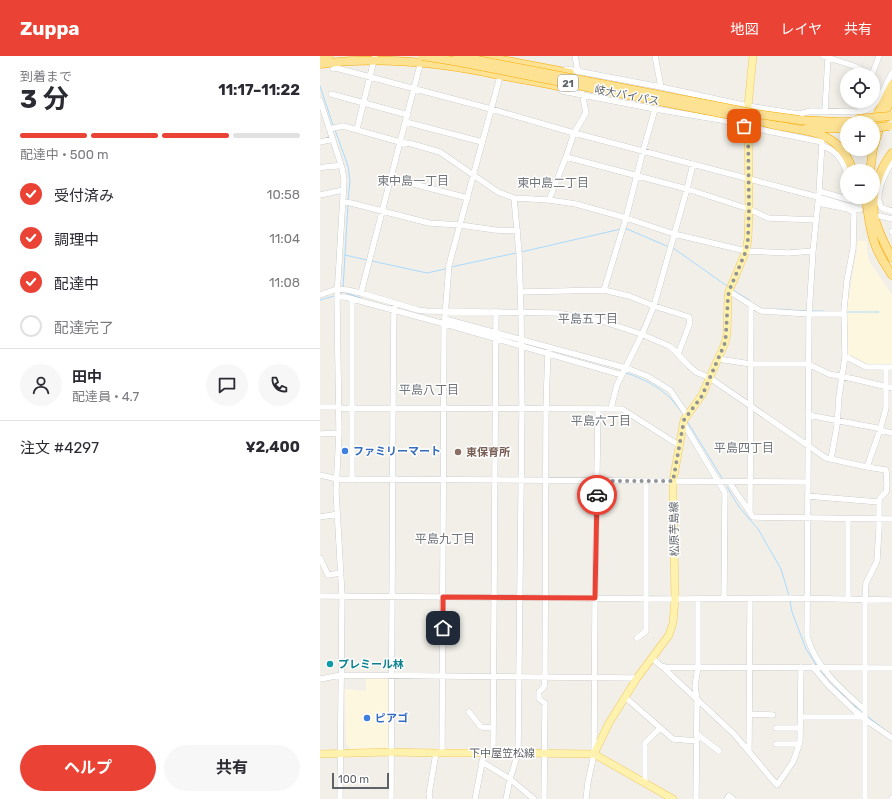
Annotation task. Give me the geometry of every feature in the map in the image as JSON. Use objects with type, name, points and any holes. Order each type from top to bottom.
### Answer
[{"type":"highway","points":[[321,60],[329,56]]},
{"type":"highway","name":"岐大バイパス","points":[[458,56],[715,109]]},
{"type":"highway","name":"21","points":[[482,56],[504,58],[532,66],[575,72],[671,94],[715,109],[777,126],[800,125],[840,128]]},
{"type":"highway","name":"21","points":[[321,60],[375,57],[422,58],[668,108],[715,109],[757,114],[800,125],[816,121],[840,119]]},
{"type":"highway","name":"岐大バイパス","points":[[422,58],[454,61],[715,109]]},
{"type":"highway","points":[[877,116],[892,85]]},
{"type":"highway","points":[[880,123],[892,96]]},
{"type":"highway","name":"21","points":[[880,119],[891,120]]},
{"type":"highway","name":"21","points":[[880,124],[891,120]]},
{"type":"highway","points":[[800,125],[824,136],[836,144],[845,153],[850,164]]},
{"type":"highway","points":[[892,153],[884,165],[877,182],[874,198],[876,247],[892,275]]},
{"type":"highway","points":[[866,204],[874,216]]},
{"type":"highway","points":[[869,204],[892,258]]},
{"type":"highway","points":[[872,204],[874,216]]},
{"type":"main road","name":"松原芋島線","points":[[594,754],[605,730],[625,697],[637,678],[669,635],[674,624],[673,481],[685,419],[702,396],[725,343],[728,297],[746,251],[749,209],[748,106],[753,56]]},
{"type":"main road","name":"下中屋笠松線","points":[[320,754],[390,752],[594,754],[673,799]]},
{"type":"street","points":[[575,56],[575,72],[748,106],[799,114],[811,111],[847,116]]},
{"type":"street","points":[[655,56],[661,88]]},
{"type":"street","points":[[825,112],[826,56],[854,66],[872,75],[879,56]]},
{"type":"street","points":[[357,130],[375,57]]},
{"type":"street","points":[[348,72],[350,58]]},
{"type":"street","points":[[361,293],[422,58]]},
{"type":"street","points":[[430,799],[429,794],[439,753],[442,676],[445,311],[449,268],[504,58]]},
{"type":"street","points":[[333,69],[336,68],[491,109],[574,133],[748,179],[848,209],[854,213],[853,249],[843,312],[845,356],[837,420],[830,459]]},
{"type":"street","points":[[860,116],[875,104],[892,73]]},
{"type":"street","points":[[552,85],[558,90],[721,120],[822,142],[809,312],[807,636],[818,667],[828,686],[892,738]]},
{"type":"street","points":[[331,94],[408,115]]},
{"type":"street","points":[[549,200],[574,133],[586,113],[582,94]]},
{"type":"street","points":[[320,100],[333,128],[333,139],[344,174],[343,190],[346,202],[339,289],[337,297],[339,433],[336,491],[342,596],[340,799]]},
{"type":"street","points":[[604,290],[623,229],[636,176],[656,109]]},
{"type":"street","points":[[406,122],[482,142]]},
{"type":"street","points":[[333,128],[343,126],[440,152],[498,192],[514,198],[549,200],[576,204],[626,218],[674,234],[746,251],[788,253],[813,251]]},
{"type":"street","points":[[320,142],[333,139]]},
{"type":"street","points":[[822,146],[830,148],[837,155],[842,164]]},
{"type":"street","points":[[566,157],[687,189],[749,209],[768,218],[816,220]]},
{"type":"street","points":[[611,408],[617,385],[654,306],[693,164]]},
{"type":"street","points":[[320,168],[341,165]]},
{"type":"street","points":[[891,165],[883,180],[879,202],[882,208],[892,212]]},
{"type":"street","points":[[390,178],[468,198]]},
{"type":"street","points":[[320,197],[343,190]]},
{"type":"street","points":[[819,190],[840,197]]},
{"type":"street","points":[[506,799],[518,753],[522,408],[519,252],[514,198]]},
{"type":"street","points":[[818,200],[860,210]]},
{"type":"street","points":[[346,202],[428,224],[460,225],[495,230],[518,231]]},
{"type":"street","points":[[874,216],[892,219]]},
{"type":"street","points":[[320,295],[339,289],[361,293],[394,307],[445,322],[624,372],[647,376],[670,390],[725,493],[724,599]]},
{"type":"street","points":[[730,289],[760,310],[843,312]]},
{"type":"street","points":[[520,292],[604,290],[629,296],[689,317],[690,323],[678,354]]},
{"type":"street","points":[[337,297],[345,297],[394,307],[426,311],[557,313],[602,321],[641,334],[669,346],[696,372],[710,378],[826,458],[886,470],[890,485],[880,498],[879,502],[877,561],[866,582],[865,799]]},
{"type":"street","points":[[352,299],[352,480]]},
{"type":"street","points":[[750,513],[751,305]]},
{"type":"street","points":[[391,799],[390,752],[394,307]]},
{"type":"street","points":[[493,753],[496,311]]},
{"type":"street","points":[[544,799],[545,703],[539,698],[539,692],[544,687],[545,677],[546,408],[548,350]]},
{"type":"street","points":[[845,356],[866,367],[889,367],[889,387],[886,408],[867,467]]},
{"type":"street","points":[[718,360],[750,364],[808,364],[829,374],[889,387]]},
{"type":"street","points":[[320,406],[339,408],[622,408],[680,446]]},
{"type":"street","points":[[586,799],[594,754],[598,408]]},
{"type":"street","points":[[808,415],[878,428],[880,430],[892,433]]},
{"type":"street","points":[[320,434],[339,433]]},
{"type":"street","points":[[320,476],[352,480],[807,482]]},
{"type":"street","points":[[637,638],[646,631],[646,481]]},
{"type":"street","points":[[729,482],[753,517],[807,519],[892,519]]},
{"type":"street","points":[[807,496],[879,502]]},
{"type":"street","points":[[320,517],[338,514]]},
{"type":"street","points":[[848,519],[848,599]]},
{"type":"street","points":[[320,558],[328,575],[341,573]]},
{"type":"street","points":[[320,596],[675,599],[789,598],[892,600]]},
{"type":"street","points":[[749,752],[750,598]]},
{"type":"street","points":[[696,799],[697,700],[695,686],[698,667],[698,599]]},
{"type":"street","points":[[652,658],[661,666],[665,667],[892,668]]},
{"type":"street","points":[[665,667],[665,669],[672,676],[734,734],[777,785],[793,762],[800,742],[801,667]]},
{"type":"street","points":[[818,667],[847,694],[865,715]]},
{"type":"street","points":[[320,679],[342,675],[637,678]]},
{"type":"street","points":[[625,697],[673,739],[697,741]]},
{"type":"street","points":[[469,712],[481,727],[493,728]]},
{"type":"street","points":[[749,714],[773,715]]},
{"type":"street","points":[[800,717],[865,715]]},
{"type":"street","points":[[645,783],[645,743],[660,728]]},
{"type":"street","points":[[776,728],[800,728]]},
{"type":"street","points":[[697,734],[720,752]]},
{"type":"street","points":[[776,744],[799,744]]},
{"type":"street","points":[[475,799],[484,753]]},
{"type":"street","points":[[482,762],[510,779],[534,799]]},
{"type":"street","points":[[727,799],[729,796],[733,799]]},
{"type":"shaded area","points":[[858,241],[867,241],[869,261],[892,295],[892,365],[867,365],[847,354],[847,307]]},
{"type":"shaded area","name":"ピアゴ","points":[[366,678],[389,678],[390,749],[388,750],[351,749],[346,744],[345,689],[366,691]]},
{"type":"waterway","points":[[320,86],[333,125]]},
{"type":"waterway","points":[[335,130],[348,166],[350,181],[348,200]]},
{"type":"waterway","points":[[343,288],[348,205]]},
{"type":"waterway","points":[[521,252],[621,229]]},
{"type":"waterway","points":[[624,229],[669,247]]},
{"type":"waterway","points":[[672,248],[727,286]]},
{"type":"waterway","points":[[451,267],[516,253]]},
{"type":"waterway","points":[[345,255],[367,260]]},
{"type":"waterway","points":[[372,261],[427,273],[445,269]]},
{"type":"waterway","points":[[733,290],[749,300]]},
{"type":"waterway","points":[[341,293],[343,292],[361,298]]},
{"type":"waterway","points":[[320,300],[334,296]]},
{"type":"waterway","points":[[776,309],[806,311]]},
{"type":"waterway","points":[[812,311],[824,311]]},
{"type":"waterway","points":[[846,312],[879,312]]},
{"type":"waterway","points":[[626,373],[644,380],[662,391],[672,400],[684,415]]},
{"type":"waterway","points":[[687,421],[722,478]]},
{"type":"waterway","points":[[727,487],[739,507],[758,529],[781,569],[789,596]]},
{"type":"waterway","points":[[790,601],[792,612],[806,649],[817,666]]},
{"type":"waterway","points":[[820,670],[825,677]]},
{"type":"waterway","points":[[828,681],[845,697]]},
{"type":"waterway","points":[[848,701],[863,712]]},
{"type":"waterway","points":[[867,716],[885,730]]},
{"type":"way so far","points":[[597,495],[598,481],[673,481],[684,420],[702,396],[725,343],[729,291],[746,251],[749,209],[748,127],[744,126]]},
{"type":"place","name":"ファミリーマート","points":[[345,451]]},
{"type":"place","name":"東保育所","points":[[458,452]]},
{"type":"place","name":"プレミール林","points":[[330,664]]},
{"type":"place","name":"ピアゴ","points":[[367,718]]},
{"type":"district","name":"東中島一丁目","points":[[413,181]]},
{"type":"district","name":"東中島二丁目","points":[[553,183]]},
{"type":"district","name":"平島五丁目","points":[[588,319]]},
{"type":"district","name":"平島八丁目","points":[[429,390]]},
{"type":"district","name":"平島六丁目","points":[[601,421]]},
{"type":"district","name":"平島四丁目","points":[[744,448]]},
{"type":"district","name":"平島九丁目","points":[[445,539]]},
{"type":"route","points":[[443,628],[443,597],[595,598],[597,495]]}]
